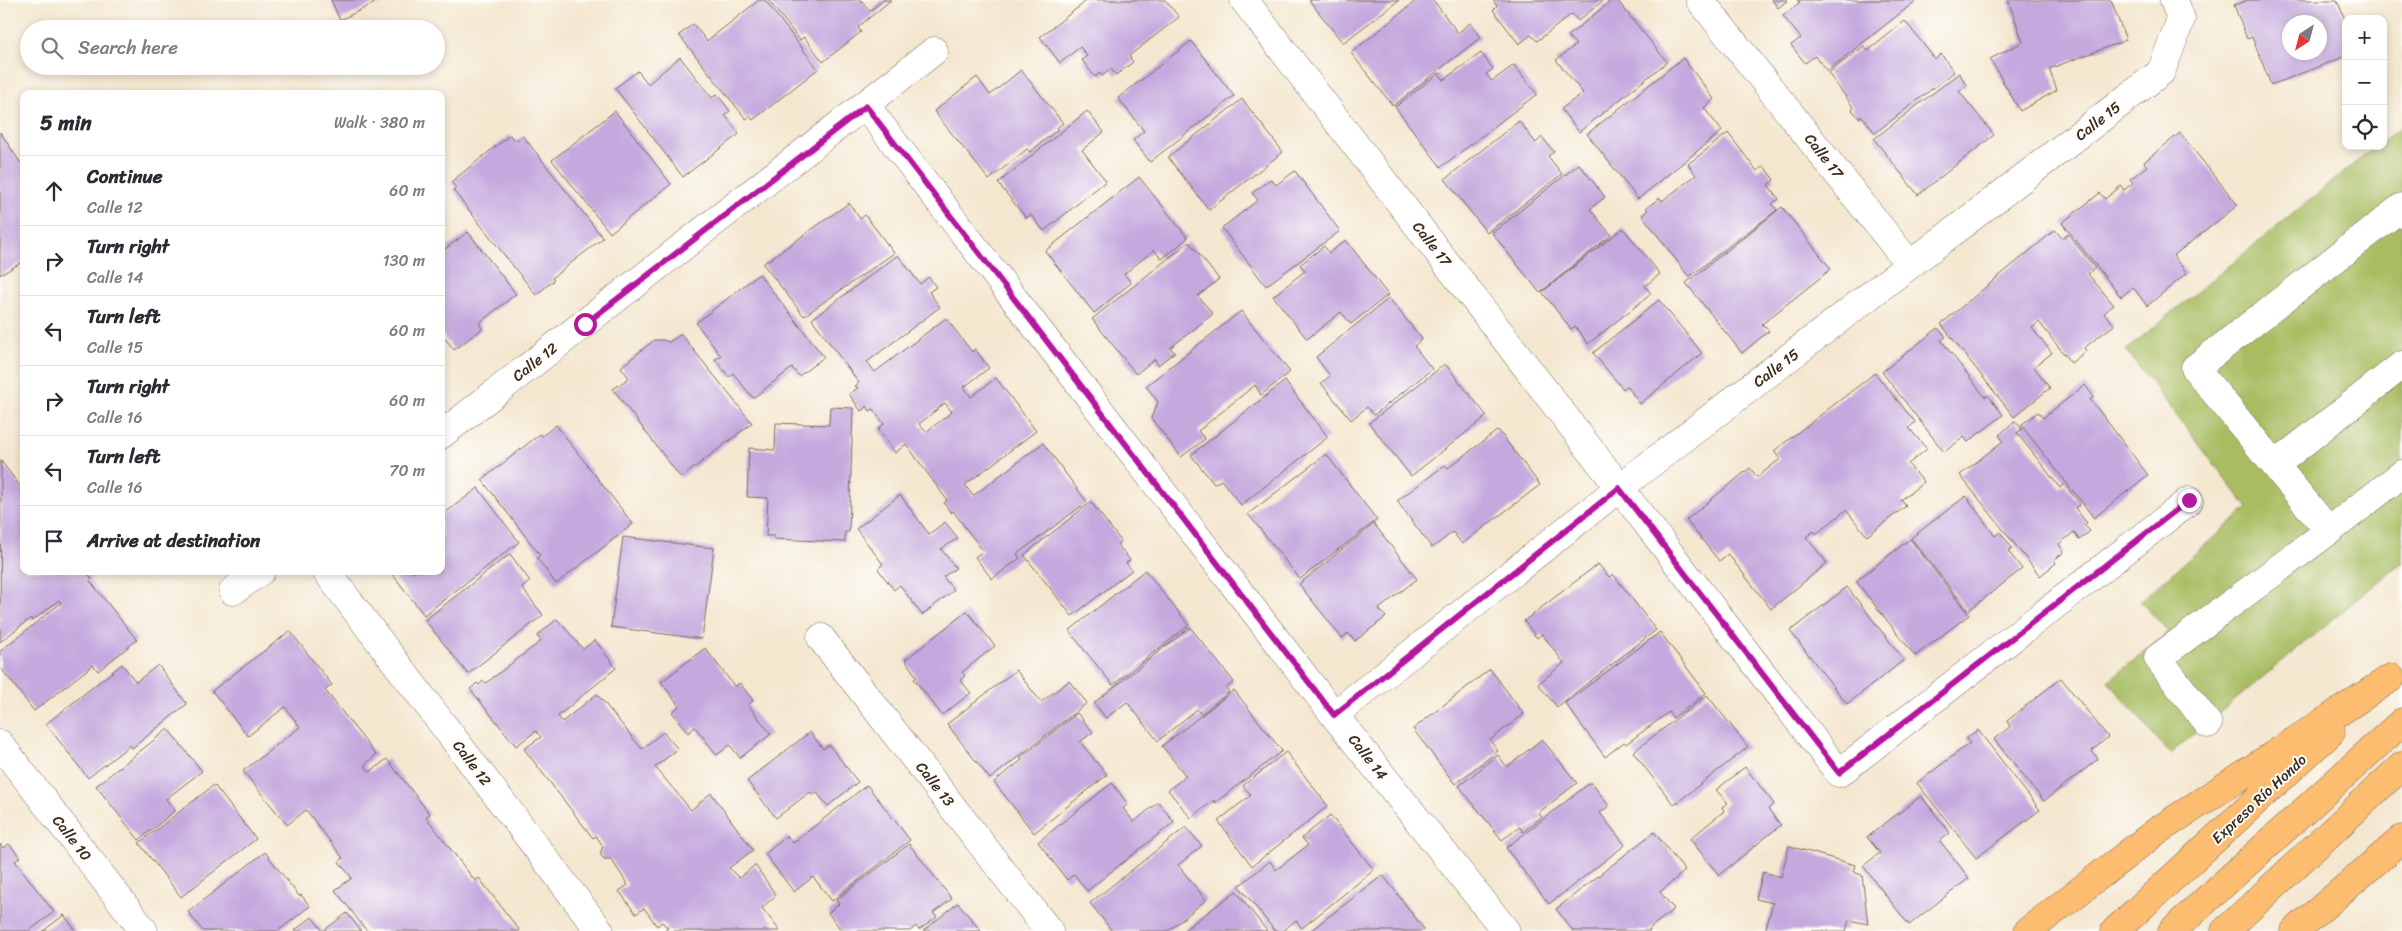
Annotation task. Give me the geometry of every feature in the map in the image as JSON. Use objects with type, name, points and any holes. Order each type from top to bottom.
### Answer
[{"type":"highway","points":[[2028,931],[2157,831],[2396,673]]},
{"type":"highway","name":"Expreso Río Hondo","points":[[2116,931],[2396,673]]},
{"type":"highway","points":[[2172,931],[2402,722]]},
{"type":"highway","points":[[2225,931],[2402,766]]},
{"type":"highway","points":[[2295,931],[2402,839]]},
{"type":"street","name":"Calle 17","points":[[1244,0],[1839,773],[2189,500]]},
{"type":"street","name":"Calle 17","points":[[1700,0],[1910,265]]},
{"type":"street","name":"Calle 15","points":[[1334,715],[1619,488],[2161,72],[2181,19],[2174,0]]},
{"type":"street","name":"Calle 12","points":[[445,431],[866,106],[934,51]]},
{"type":"street","name":"Calle 14","points":[[866,106],[1334,715],[1506,931]]},
{"type":"street","points":[[2329,531],[2195,368],[2402,207]]},
{"type":"street","points":[[2274,465],[2402,365]]},
{"type":"street","points":[[2208,724],[2158,658],[2329,531],[2402,474]]},
{"type":"street","points":[[233,592],[256,575]]},
{"type":"street","name":"Calle 12","points":[[329,575],[600,931]]},
{"type":"street","name":"Calle 13","points":[[821,638],[1048,931]]},
{"type":"street","name":"Calle 10","points":[[0,744],[144,931]]},
{"type":"green space","points":[[2402,126],[2402,562],[2170,754],[2108,681],[2169,632],[2140,601],[2248,508],[2126,350],[2371,150],[2387,150],[2387,138]]},
{"type":"building","points":[[331,0],[381,0],[340,20]]},
{"type":"building","points":[[759,0],[765,0],[818,69],[753,120],[750,116],[746,119],[679,35],[693,24],[707,41]]},
{"type":"building","points":[[768,0],[861,0],[870,11],[883,0],[891,0],[858,27],[861,32],[823,62],[804,37],[800,40]]},
{"type":"building","points":[[1084,0],[1165,0],[1179,17],[1129,56],[1133,62],[1116,75],[1111,69],[1102,76],[1100,73],[1095,77],[1082,60],[1087,56],[1080,47],[1060,63],[1040,37],[1085,2]]},
{"type":"building","points":[[1309,0],[1399,0],[1343,43]]},
{"type":"building","points":[[1417,0],[1433,0],[1458,33],[1470,23],[1481,37],[1393,106],[1351,53]]},
{"type":"building","points":[[1493,0],[1604,0],[1578,21],[1572,14],[1537,41],[1531,35],[1519,44],[1493,10],[1497,6]]},
{"type":"building","points":[[1612,0],[1617,0],[1667,62],[1579,132],[1561,109],[1583,93],[1556,60],[1576,45],[1568,36]]},
{"type":"building","points":[[1772,0],[1788,0],[1778,8]]},
{"type":"building","points":[[1797,0],[1917,0],[1827,71],[1815,56],[1805,63],[1791,45],[1801,38],[1783,16],[1800,2]]},
{"type":"building","points":[[2008,0],[2111,0],[2126,40],[2049,69],[2057,90],[2020,111],[1990,59],[2023,42]]},
{"type":"building","points":[[2248,0],[2337,0],[2343,15],[2342,58],[2271,85],[2252,37],[2247,39],[2234,5]]},
{"type":"building","points":[[1905,21],[1935,59],[1941,54],[1954,72],[1875,133],[1862,116],[1859,118],[1852,110],[1854,108],[1828,73],[1864,46],[1868,51]]},
{"type":"building","points":[[1191,41],[1234,96],[1150,162],[1133,140],[1144,131],[1118,98]]},
{"type":"building","points":[[1481,53],[1493,69],[1486,74],[1492,81],[1514,65],[1537,94],[1441,167],[1395,107],[1439,73],[1443,80]]},
{"type":"building","points":[[680,57],[712,98],[717,94],[730,111],[725,115],[739,134],[683,177],[615,88],[638,71],[648,84]]},
{"type":"building","points":[[1683,58],[1714,99],[1704,108],[1722,131],[1638,199],[1587,134]]},
{"type":"building","points":[[1021,70],[1063,123],[1030,152],[1027,149],[989,180],[934,111],[977,77],[990,95]]},
{"type":"building","points":[[1959,73],[1967,85],[1959,91],[1994,135],[1918,195],[1874,139]]},
{"type":"building","points":[[1242,99],[1283,152],[1209,210],[1168,157]]},
{"type":"building","points":[[615,111],[671,184],[610,233],[552,160]]},
{"type":"building","points":[[1087,111],[1104,132],[1082,150],[1106,181],[1044,231],[1031,215],[1026,218],[998,183]]},
{"type":"building","points":[[1519,121],[1536,143],[1542,137],[1554,152],[1548,156],[1562,174],[1487,233],[1445,179]]},
{"type":"building","points":[[0,132],[20,162],[20,263],[0,275]]},
{"type":"building","points":[[1728,133],[1757,171],[1764,166],[1774,180],[1768,185],[1779,199],[1772,204],[1777,210],[1689,277],[1642,215],[1648,210],[1646,208],[1660,198],[1662,201],[1696,175],[1688,164]]},
{"type":"building","points":[[2180,133],[2238,205],[2173,256],[2187,273],[2147,306],[2133,287],[2121,297],[2062,223],[2100,193],[2105,199],[2121,186],[2124,190],[2133,183],[2130,179],[2147,166],[2144,162]]},
{"type":"building","points":[[510,135],[515,141],[523,136],[603,238],[552,278],[554,280],[536,295],[453,190],[456,188],[451,182]]},
{"type":"building","points":[[1579,164],[1605,197],[1590,209],[1611,235],[1540,293],[1492,233]]},
{"type":"building","points":[[1295,171],[1340,231],[1266,286],[1222,228],[1258,200],[1252,193],[1271,179],[1276,185]]},
{"type":"building","points":[[1139,177],[1188,238],[1162,259],[1154,250],[1124,274],[1131,283],[1094,313],[1045,251]]},
{"type":"building","points":[[849,203],[860,219],[865,215],[894,253],[804,316],[763,264]]},
{"type":"building","points":[[1782,207],[1831,269],[1762,324],[1769,331],[1742,353],[1686,283]]},
{"type":"building","points":[[1623,228],[1660,274],[1645,286],[1651,294],[1588,344],[1575,326],[1571,329],[1542,292]]},
{"type":"building","points":[[2055,230],[2062,238],[2068,234],[2095,268],[2088,274],[2114,305],[2104,313],[2114,325],[2084,348],[2086,351],[2071,363],[2039,322],[2032,328],[2052,353],[2034,367],[2050,388],[2014,417],[1941,324]]},
{"type":"building","points":[[468,232],[516,294],[479,323],[482,329],[454,350],[445,338],[445,249]]},
{"type":"building","points":[[1346,240],[1388,295],[1351,324],[1341,312],[1307,339],[1273,296],[1305,271],[1300,265],[1324,246],[1329,253]]},
{"type":"building","points":[[1189,242],[1219,279],[1198,296],[1213,314],[1170,348],[1175,352],[1158,365],[1155,359],[1136,374],[1092,319]]},
{"type":"building","points":[[898,255],[920,284],[929,277],[936,287],[929,292],[940,307],[867,362],[875,372],[946,318],[972,352],[975,349],[989,368],[964,387],[971,397],[996,378],[1036,431],[965,485],[973,496],[1043,443],[1087,502],[1017,554],[1020,558],[992,579],[975,557],[983,551],[953,511],[951,513],[944,503],[947,500],[906,444],[895,453],[878,429],[884,424],[873,409],[870,411],[867,406],[861,411],[849,394],[858,388],[855,386],[859,383],[812,319]],"holes":[[[945,403],[952,412],[926,432],[919,424]]]},
{"type":"building","points":[[759,274],[824,357],[799,376],[792,368],[753,398],[733,373],[729,377],[715,359],[721,356],[696,323]]},
{"type":"building","points":[[1389,298],[1422,339],[1414,346],[1432,369],[1374,415],[1367,407],[1351,420],[1321,383],[1330,376],[1316,357]]},
{"type":"building","points":[[1659,300],[1702,353],[1640,404],[1627,386],[1623,389],[1593,353]]},
{"type":"building","points":[[1241,311],[1290,372],[1261,395],[1255,385],[1198,431],[1205,439],[1181,457],[1151,418],[1158,402],[1146,386]]},
{"type":"building","points":[[1938,328],[1946,337],[1941,340],[1985,397],[1988,395],[2003,415],[1968,442],[1964,437],[1944,452],[1882,372]]},
{"type":"building","points":[[681,334],[752,423],[681,478],[613,389],[629,378],[621,367],[654,340],[669,342]]},
{"type":"building","points":[[1445,364],[1487,416],[1411,476],[1369,423]]},
{"type":"building","points":[[1875,373],[1915,422],[1909,428],[1927,449],[1908,464],[1924,482],[1901,500],[1906,506],[1867,536],[1846,510],[1816,534],[1814,531],[1806,537],[1827,563],[1771,609],[1728,554],[1719,561],[1686,520],[1750,468],[1757,477],[1780,459],[1774,451]]},
{"type":"building","points":[[1285,381],[1328,437],[1241,505],[1221,480],[1214,484],[1191,455]]},
{"type":"building","points":[[2085,385],[2094,397],[2090,399],[2148,475],[2094,518],[2021,425],[2038,412],[2043,418]]},
{"type":"building","points":[[830,407],[853,408],[849,532],[845,532],[845,542],[774,539],[774,536],[766,536],[768,498],[747,497],[749,448],[775,450],[776,423],[829,425]]},
{"type":"building","points":[[2015,421],[2022,429],[2017,433],[2060,488],[2064,484],[2080,504],[2075,508],[2087,523],[2084,525],[2090,531],[2079,540],[2074,532],[2059,544],[2064,552],[2054,560],[2056,563],[2040,576],[1960,475],[2003,441],[1999,435]]},
{"type":"building","points":[[556,425],[633,524],[556,584],[537,558],[540,555],[482,480],[540,434],[542,436]]},
{"type":"building","points":[[1498,430],[1540,485],[1462,544],[1453,532],[1432,548],[1397,501],[1445,465],[1448,468]]},
{"type":"building","points":[[1326,454],[1377,520],[1300,579],[1248,514]]},
{"type":"building","points":[[1,461],[20,486],[20,575],[89,575],[92,579],[90,581],[137,640],[98,671],[93,665],[34,711],[0,667],[0,651],[61,603],[59,600],[32,621],[31,618],[0,642]]},
{"type":"building","points":[[478,488],[519,542],[424,615],[393,575],[445,575],[445,513]]},
{"type":"building","points":[[900,495],[929,534],[945,522],[958,538],[941,549],[956,568],[943,577],[954,590],[922,615],[900,585],[894,590],[878,569],[883,564],[856,529]]},
{"type":"building","points":[[1966,496],[1995,536],[2000,532],[2012,548],[2008,551],[2022,569],[1968,611],[1911,538]]},
{"type":"building","points":[[1091,502],[1121,541],[1117,544],[1130,560],[1126,563],[1132,570],[1072,616],[1024,555]]},
{"type":"building","points":[[1374,524],[1417,579],[1379,609],[1386,617],[1355,641],[1348,633],[1342,638],[1299,584]]},
{"type":"building","points":[[623,537],[714,548],[702,639],[611,627]]},
{"type":"building","points":[[1910,539],[1969,615],[1915,656],[1856,581]]},
{"type":"building","points":[[510,554],[530,581],[522,588],[543,615],[468,674],[425,620]]},
{"type":"building","points":[[1598,564],[1609,577],[1613,574],[1656,630],[1557,707],[1538,684],[1564,663],[1542,634],[1537,638],[1524,621]]},
{"type":"building","points":[[1145,570],[1189,625],[1113,685],[1069,631]]},
{"type":"building","points":[[1847,587],[1904,660],[1847,704],[1790,631]]},
{"type":"building","points":[[967,611],[995,646],[962,672],[965,676],[960,680],[971,693],[942,715],[914,679],[917,677],[905,660]]},
{"type":"building","points":[[557,619],[583,649],[595,640],[616,668],[558,716],[562,722],[597,694],[642,749],[663,732],[678,749],[655,767],[691,810],[711,793],[753,850],[729,868],[739,878],[755,865],[776,895],[762,908],[780,931],[664,931],[668,928],[662,922],[657,926],[644,908],[636,914],[619,891],[628,885],[611,859],[604,859],[600,854],[603,846],[596,836],[593,838],[524,749],[541,737],[536,731],[516,746],[470,689],[477,683],[479,685],[483,681],[486,683],[541,641],[537,636]]},
{"type":"building","points":[[1190,627],[1234,682],[1226,688],[1229,692],[1201,714],[1197,709],[1158,741],[1127,702],[1106,718],[1094,703]]},
{"type":"building","points":[[290,631],[332,685],[325,690],[376,755],[365,765],[368,770],[370,772],[387,759],[430,814],[426,817],[475,881],[479,878],[520,931],[367,931],[335,890],[352,878],[339,862],[343,858],[306,810],[287,825],[243,771],[300,727],[285,707],[248,736],[212,691]]},
{"type":"building","points":[[1660,632],[1706,693],[1673,718],[1669,712],[1605,757],[1565,703]]},
{"type":"building","points":[[705,648],[735,687],[740,683],[753,701],[748,705],[771,734],[740,758],[730,745],[717,755],[695,727],[688,733],[672,712],[679,706],[661,682]]},
{"type":"building","points":[[122,664],[136,682],[158,665],[187,704],[132,748],[130,745],[88,778],[46,724]]},
{"type":"building","points":[[1490,669],[1524,714],[1490,740],[1498,751],[1455,784],[1413,729]]},
{"type":"building","points":[[1016,670],[1041,702],[1069,681],[1087,703],[990,779],[947,724]]},
{"type":"building","points":[[2061,678],[2108,737],[2092,751],[2098,759],[2044,801],[1994,739],[2010,727],[2007,721]]},
{"type":"building","points":[[1234,690],[1282,751],[1215,803],[1214,800],[1191,818],[1168,790],[1186,776],[1162,746]]},
{"type":"building","points":[[1707,695],[1748,747],[1674,805],[1633,752]]},
{"type":"building","points":[[1077,713],[1093,732],[1080,742],[1107,775],[1034,833],[994,782],[1022,760],[1020,758]]},
{"type":"building","points":[[168,729],[202,771],[166,799],[175,811],[139,840],[96,786]]},
{"type":"building","points":[[1978,730],[2040,810],[1976,858],[1917,783],[1970,743],[1966,738]]},
{"type":"building","points":[[810,732],[823,749],[829,745],[858,782],[828,806],[816,792],[812,795],[810,792],[776,818],[747,781]]},
{"type":"building","points":[[1542,739],[1577,783],[1538,813],[1542,817],[1523,832],[1520,827],[1502,840],[1459,786],[1498,755],[1507,767]]},
{"type":"building","points":[[1286,752],[1328,806],[1252,866],[1218,821],[1251,795],[1243,786]]},
{"type":"building","points":[[1745,767],[1774,804],[1768,809],[1781,825],[1719,875],[1690,839],[1724,811],[1722,807],[1728,803],[1716,790]]},
{"type":"building","points":[[1591,782],[1609,806],[1600,813],[1625,845],[1549,904],[1506,848]]},
{"type":"building","points":[[1112,783],[1128,804],[1123,808],[1134,822],[1158,802],[1174,822],[1087,891],[1074,874],[1067,880],[1038,842]]},
{"type":"building","points":[[214,785],[256,839],[181,897],[139,843]]},
{"type":"building","points":[[867,785],[910,840],[832,901],[813,877],[794,892],[765,854],[787,836],[793,843]]},
{"type":"building","points":[[1921,796],[1950,833],[1940,841],[1969,878],[1909,925],[1863,866],[1880,853],[1867,837]]},
{"type":"building","points":[[1330,815],[1374,870],[1302,928],[1296,920],[1283,931],[1275,931],[1239,886],[1270,861],[1276,870],[1308,845],[1302,838]]},
{"type":"building","points":[[1186,827],[1202,846],[1178,865],[1206,900],[1168,931],[1112,931],[1090,903]]},
{"type":"building","points":[[1654,832],[1685,871],[1660,892],[1674,909],[1649,929],[1650,931],[1573,931],[1556,909]]},
{"type":"building","points":[[0,844],[3,848],[9,844],[20,857],[15,861],[54,912],[29,931],[0,931]]},
{"type":"building","points":[[909,844],[952,899],[933,913],[937,917],[919,930],[916,926],[910,931],[842,931],[828,913],[839,904],[836,900]]},
{"type":"building","points":[[1789,846],[1855,865],[1853,872],[1862,875],[1868,924],[1849,920],[1846,931],[1765,931],[1773,903],[1756,899],[1763,872],[1781,877]]},
{"type":"building","points":[[265,852],[299,896],[301,895],[310,906],[278,931],[203,931],[188,912]]},
{"type":"building","points":[[1383,875],[1424,929],[1421,931],[1310,931]]},
{"type":"building","points":[[1236,891],[1267,931],[1183,931]]},
{"type":"building","points":[[958,903],[981,931],[923,931]]},
{"type":"building","points":[[347,913],[361,931],[323,931]]},
{"type":"building","points":[[64,915],[76,931],[43,931]]},
{"type":"building","points":[[312,917],[323,931],[294,931]]},
{"type":"route","points":[[585,324],[866,106],[1334,715],[1619,488],[1839,773],[2189,500]]}]
